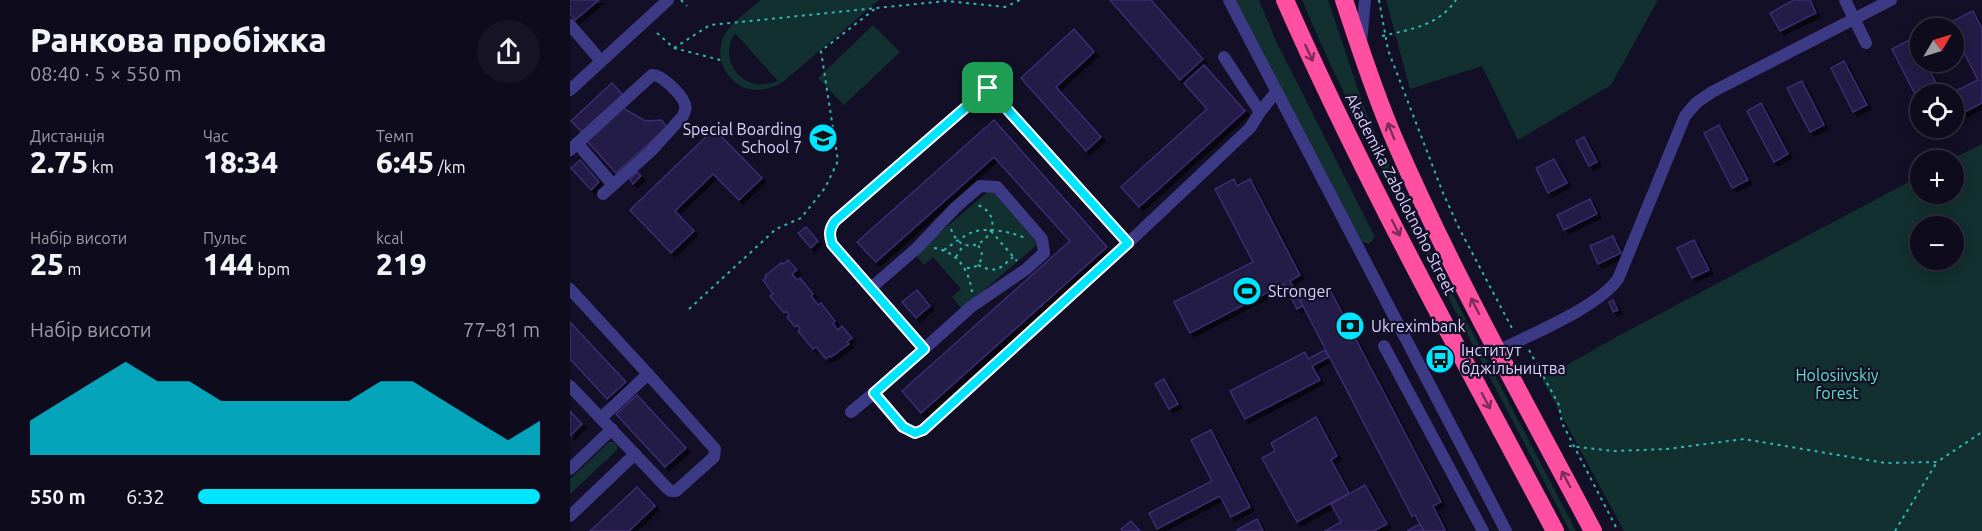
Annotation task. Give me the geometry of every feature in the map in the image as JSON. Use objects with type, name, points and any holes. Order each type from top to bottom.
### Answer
[{"type":"highway","name":"Akademika Zabolotnoho Street","points":[[1285,0],[1340,120],[1555,531]]},
{"type":"highway","name":"Akademika Zabolotnoho Street","points":[[1344,0],[1390,129],[1412,178],[1498,351],[1593,531]]},
{"type":"street","points":[[570,90],[668,0]]},
{"type":"street","points":[[1229,0],[1506,531]]},
{"type":"street","points":[[1360,50],[1365,0]]},
{"type":"street","points":[[1845,0],[1866,43]]},
{"type":"street","points":[[1498,351],[1599,298],[1618,279],[1685,116],[1696,103],[1712,92],[1891,0]]},
{"type":"street","points":[[570,26],[601,61]]},
{"type":"street","points":[[1224,57],[1260,112]]},
{"type":"street","points":[[603,194],[614,185],[652,150],[683,116],[684,101],[661,76],[652,75],[574,146],[614,185]]},
{"type":"street","points":[[924,349],[832,244],[830,227],[988,88],[1128,243]]},
{"type":"street","points":[[874,393],[903,427],[915,433],[923,430],[1250,128],[1276,92]]},
{"type":"street","points":[[851,412],[972,306],[1025,270],[1044,254],[1042,239],[998,187],[980,186],[917,248],[871,288]]},
{"type":"street","points":[[570,289],[712,443],[716,453],[680,488],[671,491],[570,386]]},
{"type":"street","points":[[1384,346],[1483,531]]},
{"type":"street","points":[[601,418],[648,374]]},
{"type":"street","points":[[570,469],[612,429]]},
{"type":"street","points":[[570,516],[635,454]]},
{"type":"path","points":[[681,0],[687,6]]},
{"type":"path","points":[[674,48],[710,25],[946,1],[1005,7],[1020,0]]},
{"type":"path","points":[[1379,0],[1388,50],[1443,193],[1510,325],[1528,347],[1559,405],[1562,423],[1618,531]]},
{"type":"path","points":[[1384,36],[1424,26],[1447,13],[1456,0]]},
{"type":"path","points":[[689,309],[776,229],[801,218],[825,188],[838,161],[821,51],[876,8]]},
{"type":"path","points":[[657,33],[674,48],[723,61]]},
{"type":"path","points":[[976,204],[983,207],[991,218],[991,231],[988,237],[978,244],[964,244],[958,241],[951,230],[950,223],[958,206],[976,204]]},
{"type":"path","points":[[991,231],[1025,270]]},
{"type":"path","points":[[944,250],[975,232],[991,231],[1016,234],[1043,246]]},
{"type":"path","points":[[988,237],[996,238]]},
{"type":"path","points":[[956,257],[964,244]]},
{"type":"path","points":[[966,268],[978,265],[983,254],[978,244]]},
{"type":"path","points":[[917,248],[944,250],[956,257],[966,268],[971,283],[972,306]]},
{"type":"path","points":[[978,265],[989,270],[997,270],[1013,257]]},
{"type":"path","points":[[1895,531],[1937,462],[1982,432]]},
{"type":"path","points":[[1569,446],[1614,451],[1657,449],[1744,439],[1885,463],[1937,462]]},
{"type":"green space","points":[[761,0],[879,0],[783,82],[758,90],[735,83],[724,68],[720,48],[727,31]],"holes":[[[735,33],[777,80],[766,84],[755,83],[745,80],[737,73],[729,55],[730,44]]]},
{"type":"green space","points":[[1234,0],[1259,0],[1277,43],[1375,237],[1369,244],[1359,241]]},
{"type":"green space","points":[[1302,0],[1328,0],[1365,110],[1443,277],[1440,281],[1351,107]]},
{"type":"green space","points":[[1386,0],[1658,0],[1611,85],[1518,140],[1482,66],[1410,89]]},
{"type":"green space","points":[[873,25],[900,52],[844,105],[818,78]]},
{"type":"green space","name":"Holosiivskiy forest","points":[[1982,144],[1982,531],[1624,531],[1542,379],[1618,336],[1910,181],[1910,204],[1964,204],[1964,153]]},
{"type":"green space","points":[[991,189],[1038,244],[962,309],[952,297],[961,289],[933,257],[924,265],[915,254]]},
{"type":"green space","points":[[1450,289],[1576,531],[1570,531],[1453,307],[1446,292]]},
{"type":"green space","points":[[609,442],[614,442],[617,450],[570,494],[570,479]]},
{"type":"building","points":[[570,0],[599,0],[575,20],[570,14]]},
{"type":"building","points":[[1110,0],[1151,0],[1203,59],[1180,80]]},
{"type":"building","points":[[1794,0],[1810,0],[1816,13],[1780,31],[1770,13]]},
{"type":"building","points":[[1973,11],[1982,28],[1982,103],[1964,112],[1964,87],[1978,80],[1964,52],[1964,18],[1959,18]]},
{"type":"building","points":[[1074,29],[1094,52],[1056,87],[1101,137],[1086,151],[1021,78]]},
{"type":"building","points":[[1910,40],[1910,72],[1930,72],[1937,84],[1910,84],[1892,49]]},
{"type":"building","points":[[1844,61],[1867,105],[1853,112],[1831,68]]},
{"type":"building","points":[[1204,65],[1245,111],[1139,207],[1121,187],[1207,109],[1184,83]]},
{"type":"building","points":[[1802,81],[1824,125],[1810,132],[1787,88]]},
{"type":"building","points":[[612,83],[623,95],[582,132],[571,121]]},
{"type":"building","points":[[1761,103],[1788,154],[1774,162],[1747,111]]},
{"type":"building","points":[[623,108],[645,121],[661,120],[667,127],[616,173],[587,141]]},
{"type":"building","points":[[994,120],[1107,247],[921,413],[902,391],[1070,241],[994,157],[876,262],[857,242]]},
{"type":"building","points":[[1719,125],[1748,180],[1732,188],[1704,133]]},
{"type":"building","points":[[714,129],[762,178],[739,200],[713,174],[675,211],[694,231],[671,253],[630,210]]},
{"type":"building","points":[[1584,137],[1597,162],[1589,166],[1576,141]]},
{"type":"building","points":[[1554,159],[1567,183],[1548,193],[1536,168]]},
{"type":"building","points":[[580,160],[599,182],[591,190],[571,168]]},
{"type":"building","points":[[637,172],[641,176],[633,184],[630,179]]},
{"type":"building","points":[[1234,179],[1237,186],[1250,179],[1300,275],[1290,281],[1303,306],[1297,309],[1284,284],[1190,333],[1174,302],[1253,262],[1215,189]]},
{"type":"building","points":[[1590,199],[1597,214],[1564,230],[1557,215]]},
{"type":"building","points":[[806,227],[818,241],[811,248],[798,233]]},
{"type":"building","points":[[1613,236],[1621,253],[1598,264],[1590,246]]},
{"type":"building","points":[[1694,240],[1709,270],[1692,278],[1677,248]]},
{"type":"building","points":[[788,260],[797,270],[792,274],[797,280],[800,278],[813,294],[811,296],[818,305],[821,303],[835,321],[833,324],[838,330],[842,326],[852,338],[847,342],[849,344],[831,357],[826,359],[816,347],[813,349],[798,331],[800,329],[797,325],[795,327],[787,317],[789,315],[786,311],[784,313],[770,296],[773,294],[763,280],[765,276]]},
{"type":"building","points":[[1328,286],[1441,502],[1433,506],[1445,530],[1424,531],[1415,515],[1412,516],[1300,300]]},
{"type":"building","points":[[917,290],[930,306],[916,318],[902,302]]},
{"type":"building","points":[[1613,300],[1618,310],[1613,312],[1609,302]]},
{"type":"building","points":[[570,322],[626,382],[607,399],[570,359]]},
{"type":"building","points":[[1325,350],[1329,357],[1312,366],[1320,380],[1245,419],[1230,391],[1305,352],[1308,359]]},
{"type":"building","points":[[1164,379],[1178,404],[1169,409],[1155,384]]},
{"type":"building","points":[[637,395],[686,448],[665,467],[616,414]]},
{"type":"building","points":[[570,411],[582,424],[570,436]]},
{"type":"building","points":[[1316,417],[1337,456],[1331,460],[1349,493],[1297,522],[1262,458],[1275,451],[1271,443]]},
{"type":"building","points":[[1211,430],[1250,507],[1231,517],[1220,496],[1157,529],[1149,513],[1212,481],[1191,440]]},
{"type":"building","points":[[1365,485],[1387,524],[1374,531],[1325,531],[1341,522],[1331,504]]},
{"type":"building","points":[[637,487],[655,506],[629,531],[590,531]]},
{"type":"building","points":[[1257,519],[1263,531],[1237,530]]},
{"type":"building","points":[[1131,521],[1140,531],[1121,529]]},
{"type":"building","points":[[1420,524],[1424,531],[1407,531]]},
{"type":"place","name":"Special Boarding School 7","points":[[823,138]]},
{"type":"place","name":"Stronger","points":[[1247,291]]},
{"type":"place","name":"Ukreximbank","points":[[1350,326]]},
{"type":"place","name":"Інститут бджільництва","points":[[1440,359]]},
{"type":"route","points":[[988,88],[1128,243],[923,430],[915,433],[903,427],[874,393],[924,349],[832,244],[830,227],[988,88]]}]
